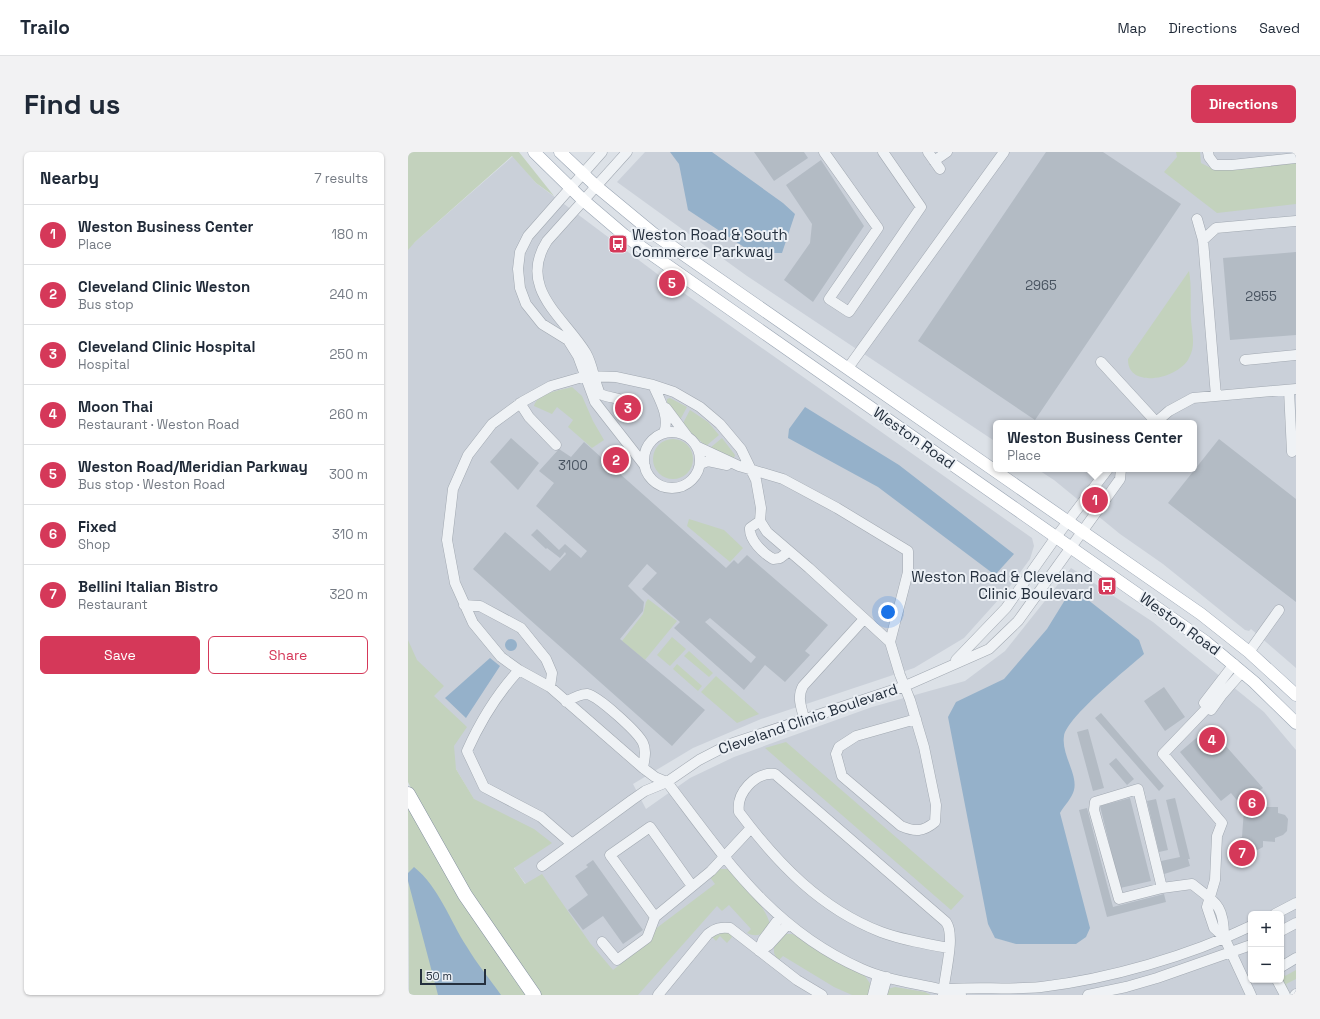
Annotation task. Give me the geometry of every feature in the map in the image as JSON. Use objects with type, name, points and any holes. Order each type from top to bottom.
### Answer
[{"type":"highway","points":[[408,794],[465,895],[534,995]]},
{"type":"main road","name":"Weston Road","points":[[534,152],[583,200],[624,235],[1188,629],[1238,668],[1296,723]]},
{"type":"main road","name":"Weston Road","points":[[560,152],[582,174],[654,234],[993,470]]},
{"type":"main road","name":"Weston Road","points":[[996,472],[1201,614],[1249,652],[1296,695]]},
{"type":"street","points":[[602,152],[535,227],[524,244],[519,261],[518,279],[523,296],[531,312],[542,324],[568,340],[600,394],[611,398],[622,399],[629,403]]},
{"type":"street","points":[[627,152],[542,248],[538,261],[537,277],[546,300],[587,355],[595,402],[645,466],[654,481],[671,487],[680,486],[688,482],[695,476],[700,464],[700,458],[696,446]]},
{"type":"street","points":[[824,152],[878,228],[829,299],[849,312],[921,207],[883,152]]},
{"type":"street","points":[[928,152],[937,165],[948,152]]},
{"type":"street","points":[[848,368],[1004,152]]},
{"type":"street","points":[[1208,152],[1209,157],[1215,165],[1232,165],[1296,158]]},
{"type":"street","points":[[1197,219],[1203,240],[1216,396]]},
{"type":"street","points":[[1203,240],[1216,228],[1296,221]]},
{"type":"street","points":[[1245,360],[1296,355]]},
{"type":"street","points":[[1101,362],[1153,420]]},
{"type":"street","points":[[916,719],[856,736],[839,747],[836,754],[842,776],[900,825],[912,831],[926,829],[935,822],[936,814],[924,747],[916,719],[890,642],[767,532],[760,521],[761,508],[753,471],[741,449],[720,424],[700,407],[674,392],[653,385],[616,377],[590,376],[551,386],[520,403],[492,424],[468,455],[453,489],[447,540],[455,583],[464,604],[473,623],[500,657],[519,670],[550,687],[643,768],[655,777],[667,782],[755,894],[784,921],[824,948],[861,969],[944,993],[961,995]]},
{"type":"street","points":[[653,385],[667,425],[664,433]]},
{"type":"street","points":[[1159,420],[1169,411],[1193,398],[1293,389],[1292,452]]},
{"type":"street","points":[[607,417],[611,398]]},
{"type":"street","points":[[660,402],[669,411],[696,446],[739,466],[783,479],[810,493],[908,551],[908,572],[890,642]]},
{"type":"street","points":[[520,403],[529,418],[556,445]]},
{"type":"street","points":[[645,466],[647,448],[652,440],[664,433],[672,432],[687,436]]},
{"type":"street","points":[[700,464],[708,460],[739,466]]},
{"type":"street","name":"Cleveland Clinic Boulevard","points":[[954,663],[1006,608],[1056,537],[1069,523],[1106,472]]},
{"type":"street","name":"Cleveland Clinic Boulevard","points":[[542,866],[645,791],[667,782],[715,750],[804,718],[905,686],[954,663],[989,649],[1009,631],[1027,608],[1120,479],[1121,472]]},
{"type":"street","points":[[760,521],[750,528],[750,536],[754,542],[773,559],[780,558],[788,552]]},
{"type":"street","points":[[464,604],[480,606],[521,628],[546,659],[552,673],[550,687]]},
{"type":"street","points":[[1249,652],[1279,610]]},
{"type":"street","points":[[804,718],[799,702],[800,692],[803,686],[864,619]]},
{"type":"street","points":[[1238,668],[1208,706],[1163,754],[1222,823],[1217,836],[1215,880],[1207,907],[1214,928],[1224,938],[1251,995]]},
{"type":"street","points":[[519,670],[503,687],[477,730],[468,751],[484,787],[541,816],[572,844]]},
{"type":"street","points":[[566,702],[586,694],[599,700],[636,733],[643,742],[645,750],[643,768]]},
{"type":"street","points":[[944,993],[949,948],[950,933],[949,926],[946,922],[775,774],[767,773],[758,777],[739,798],[739,812],[751,828],[800,882],[833,907],[858,922],[882,932],[913,941],[949,948]]},
{"type":"street","points":[[1162,888],[1138,790],[1095,802],[1094,810],[1119,899],[1162,888],[1192,884],[1209,898]]},
{"type":"street","points":[[655,917],[610,855],[650,827],[692,886]]},
{"type":"street","points":[[602,942],[618,960],[647,938],[655,917],[712,871],[751,828]]},
{"type":"street","points":[[1281,911],[1296,903]]},
{"type":"street","points":[[759,951],[762,940],[784,921]]},
{"type":"street","points":[[1284,929],[1296,923]]},
{"type":"street","points":[[944,993],[1040,987],[1074,981],[1174,956],[1224,938],[1248,927]]},
{"type":"street","points":[[658,995],[708,934],[715,929],[730,928],[797,980],[822,995]]},
{"type":"street","points":[[1088,995],[1126,987],[1232,953],[1248,946]]},
{"type":"street","points":[[1284,965],[1296,958]]},
{"type":"street","points":[[873,995],[882,976]]},
{"type":"street","points":[[882,976],[882,995]]},
{"type":"street","points":[[1279,983],[1285,995]]},
{"type":"shaded area","points":[[645,152],[1296,152],[1296,668],[1251,629],[1249,631],[1245,630],[1163,564],[1120,534],[1054,480],[1042,472],[1197,472],[1197,420],[993,420],[993,440],[747,276],[617,182]]},
{"type":"shaded area","points":[[513,156],[536,183],[664,279],[1032,538],[1034,546],[1030,559],[1008,589],[964,638],[914,668],[761,719],[693,748],[633,784],[646,809],[690,778],[734,757],[872,707],[965,681],[1005,651],[1071,568],[1153,622],[1264,712],[1296,750],[1296,995],[614,995],[597,976],[518,874],[456,769],[408,659],[408,248]]},
{"type":"green space","points":[[408,152],[519,152],[554,196],[536,183],[512,156],[415,242],[408,250]]},
{"type":"green space","points":[[1176,152],[1200,152],[1201,163],[1215,170],[1296,161],[1296,204],[1217,213],[1164,172],[1177,157]]},
{"type":"green space","points":[[1189,271],[1193,339],[1189,358],[1175,371],[1165,376],[1144,378],[1136,375],[1130,369],[1128,359]]},
{"type":"green space","points":[[572,387],[582,396],[593,421],[604,440],[592,448],[568,427],[573,420],[557,407],[552,414],[534,406],[536,402],[544,395]]},
{"type":"green space","points":[[670,398],[687,407],[679,422],[667,403],[667,399]]},
{"type":"green space","points":[[690,410],[708,422],[719,435],[706,446],[682,425]]},
{"type":"green space","points":[[722,438],[735,455],[734,458],[732,459],[710,448]]},
{"type":"green space","points":[[677,439],[684,442],[690,448],[693,459],[692,467],[684,476],[677,479],[669,479],[662,476],[654,467],[653,455],[656,448],[665,440]]},
{"type":"green space","points":[[689,519],[724,530],[743,548],[730,562],[687,526]]},
{"type":"green space","points":[[648,599],[677,621],[645,660],[622,641],[643,614]]},
{"type":"green space","points":[[672,637],[686,649],[670,666],[657,655]]},
{"type":"green space","points":[[408,640],[417,660],[444,686],[434,696],[467,727],[454,746],[456,769],[474,799],[534,829],[552,843],[514,868],[525,884],[542,874],[590,943],[613,970],[649,941],[654,930],[715,884],[709,876],[720,869],[728,869],[753,896],[764,911],[770,926],[765,931],[757,935],[747,933],[751,929],[729,905],[722,911],[717,906],[638,995],[539,995],[486,921],[422,811],[408,782]]},
{"type":"green space","points":[[689,651],[713,673],[709,677],[684,656]]},
{"type":"green space","points":[[677,664],[702,686],[698,691],[673,669]]},
{"type":"green space","points":[[716,676],[759,714],[737,723],[701,692]]},
{"type":"green space","points":[[786,742],[964,896],[951,910],[765,748]]},
{"type":"green space","points":[[408,806],[528,995],[409,995]]},
{"type":"green space","points":[[725,932],[730,933],[732,937],[727,943],[720,936],[716,941],[712,937]]},
{"type":"green space","points":[[785,934],[792,934],[800,938],[865,976],[871,985],[869,995],[852,995],[834,987],[783,956],[778,961],[774,953],[774,945]]},
{"type":"green space","points":[[1296,970],[1296,979],[1286,984],[1288,989],[1284,983],[1284,974],[1285,976]]},
{"type":"green space","points":[[895,987],[925,992],[931,995],[884,995],[887,989]]},
{"type":"water","points":[[670,152],[712,152],[783,203],[795,214],[782,253],[753,253],[688,210],[679,164]]},
{"type":"water","points":[[805,407],[899,465],[1014,554],[995,575],[878,487],[788,438],[789,429]]},
{"type":"water","points":[[1078,592],[1139,640],[1144,654],[1075,717],[1064,736],[1065,750],[1075,784],[1072,796],[1060,813],[1090,928],[1086,937],[1076,944],[1016,944],[995,938],[988,924],[948,717],[956,702],[1004,679],[1047,629],[1068,595]]},
{"type":"water","points":[[511,639],[515,641],[517,645],[515,649],[511,651],[507,649],[505,645],[507,641]]},
{"type":"water","points":[[490,658],[500,666],[466,718],[445,698]]},
{"type":"water","points":[[414,867],[423,875],[437,894],[471,953],[501,995],[438,995],[408,881],[408,873]]},
{"type":"building","points":[[754,152],[804,152],[808,158],[774,181]]},
{"type":"building","points":[[1046,152],[1103,152],[1181,204],[1035,420],[918,341]]},
{"type":"building","points":[[821,160],[864,226],[813,302],[784,280],[810,243],[812,224],[786,185]]},
{"type":"building","points":[[1296,252],[1296,335],[1230,340],[1223,258]]},
{"type":"building","points":[[511,438],[539,463],[518,490],[490,462]]},
{"type":"building","points":[[1219,439],[1296,499],[1296,602],[1168,503],[1193,472],[1197,472],[1197,467]]},
{"type":"building","points":[[584,442],[726,568],[734,560],[738,564],[747,555],[828,625],[805,651],[810,655],[785,682],[765,665],[744,690],[674,628],[680,622],[642,589],[657,573],[647,564],[628,586],[644,602],[643,611],[620,639],[705,710],[672,746],[473,569],[505,532],[550,571],[566,554],[565,552],[560,558],[547,548],[546,549],[531,535],[537,529],[559,550],[565,544],[581,558],[587,551],[536,506],[554,483],[539,471],[559,449],[571,457]],"holes":[[[710,618],[756,657],[751,663],[705,622]]]},
{"type":"building","points":[[1164,687],[1185,717],[1165,731],[1144,701]]},
{"type":"building","points":[[1101,713],[1164,786],[1159,791],[1095,718]]},
{"type":"building","points":[[1209,727],[1263,788],[1260,790],[1266,799],[1266,807],[1278,807],[1278,813],[1285,815],[1288,819],[1287,831],[1283,835],[1275,838],[1275,842],[1263,841],[1263,847],[1239,860],[1232,847],[1235,845],[1233,841],[1242,837],[1244,809],[1231,793],[1221,801],[1180,752]]},
{"type":"building","points":[[1088,729],[1104,788],[1093,791],[1077,732]]},
{"type":"building","points":[[1116,758],[1134,779],[1127,785],[1109,764]]},
{"type":"building","points":[[1130,798],[1151,881],[1120,888],[1100,806]]},
{"type":"building","points":[[1175,798],[1190,859],[1188,859],[1190,866],[1164,874],[1161,861],[1180,857],[1166,800]]},
{"type":"building","points":[[1156,799],[1168,850],[1159,852],[1147,801]]},
{"type":"building","points":[[1087,808],[1113,907],[1164,894],[1166,902],[1107,917],[1079,810]]},
{"type":"building","points":[[593,860],[643,930],[623,944],[603,916],[583,930],[568,910],[588,895],[575,876],[588,867],[586,865]]},
{"type":"place","name":"Weston Road & South Commerce Parkway","points":[[618,244]]},
{"type":"place","name":"Weston Road/Meridian Parkway","points":[[672,283]]},
{"type":"place","name":"Cleveland Clinic Hospital","points":[[628,408]]},
{"type":"place","name":"Cleveland Clinic Weston","points":[[616,460]]},
{"type":"place","name":"Weston Business Center","points":[[1095,500]]},
{"type":"place","name":"Weston Road & Cleveland Clinic Boulevard","points":[[1107,586]]},
{"type":"place","name":"Moon Thai","points":[[1212,740]]},
{"type":"place","name":"Fixed","points":[[1252,803]]},
{"type":"place","name":"Bellini Italian Bistro","points":[[1242,853]]}]
